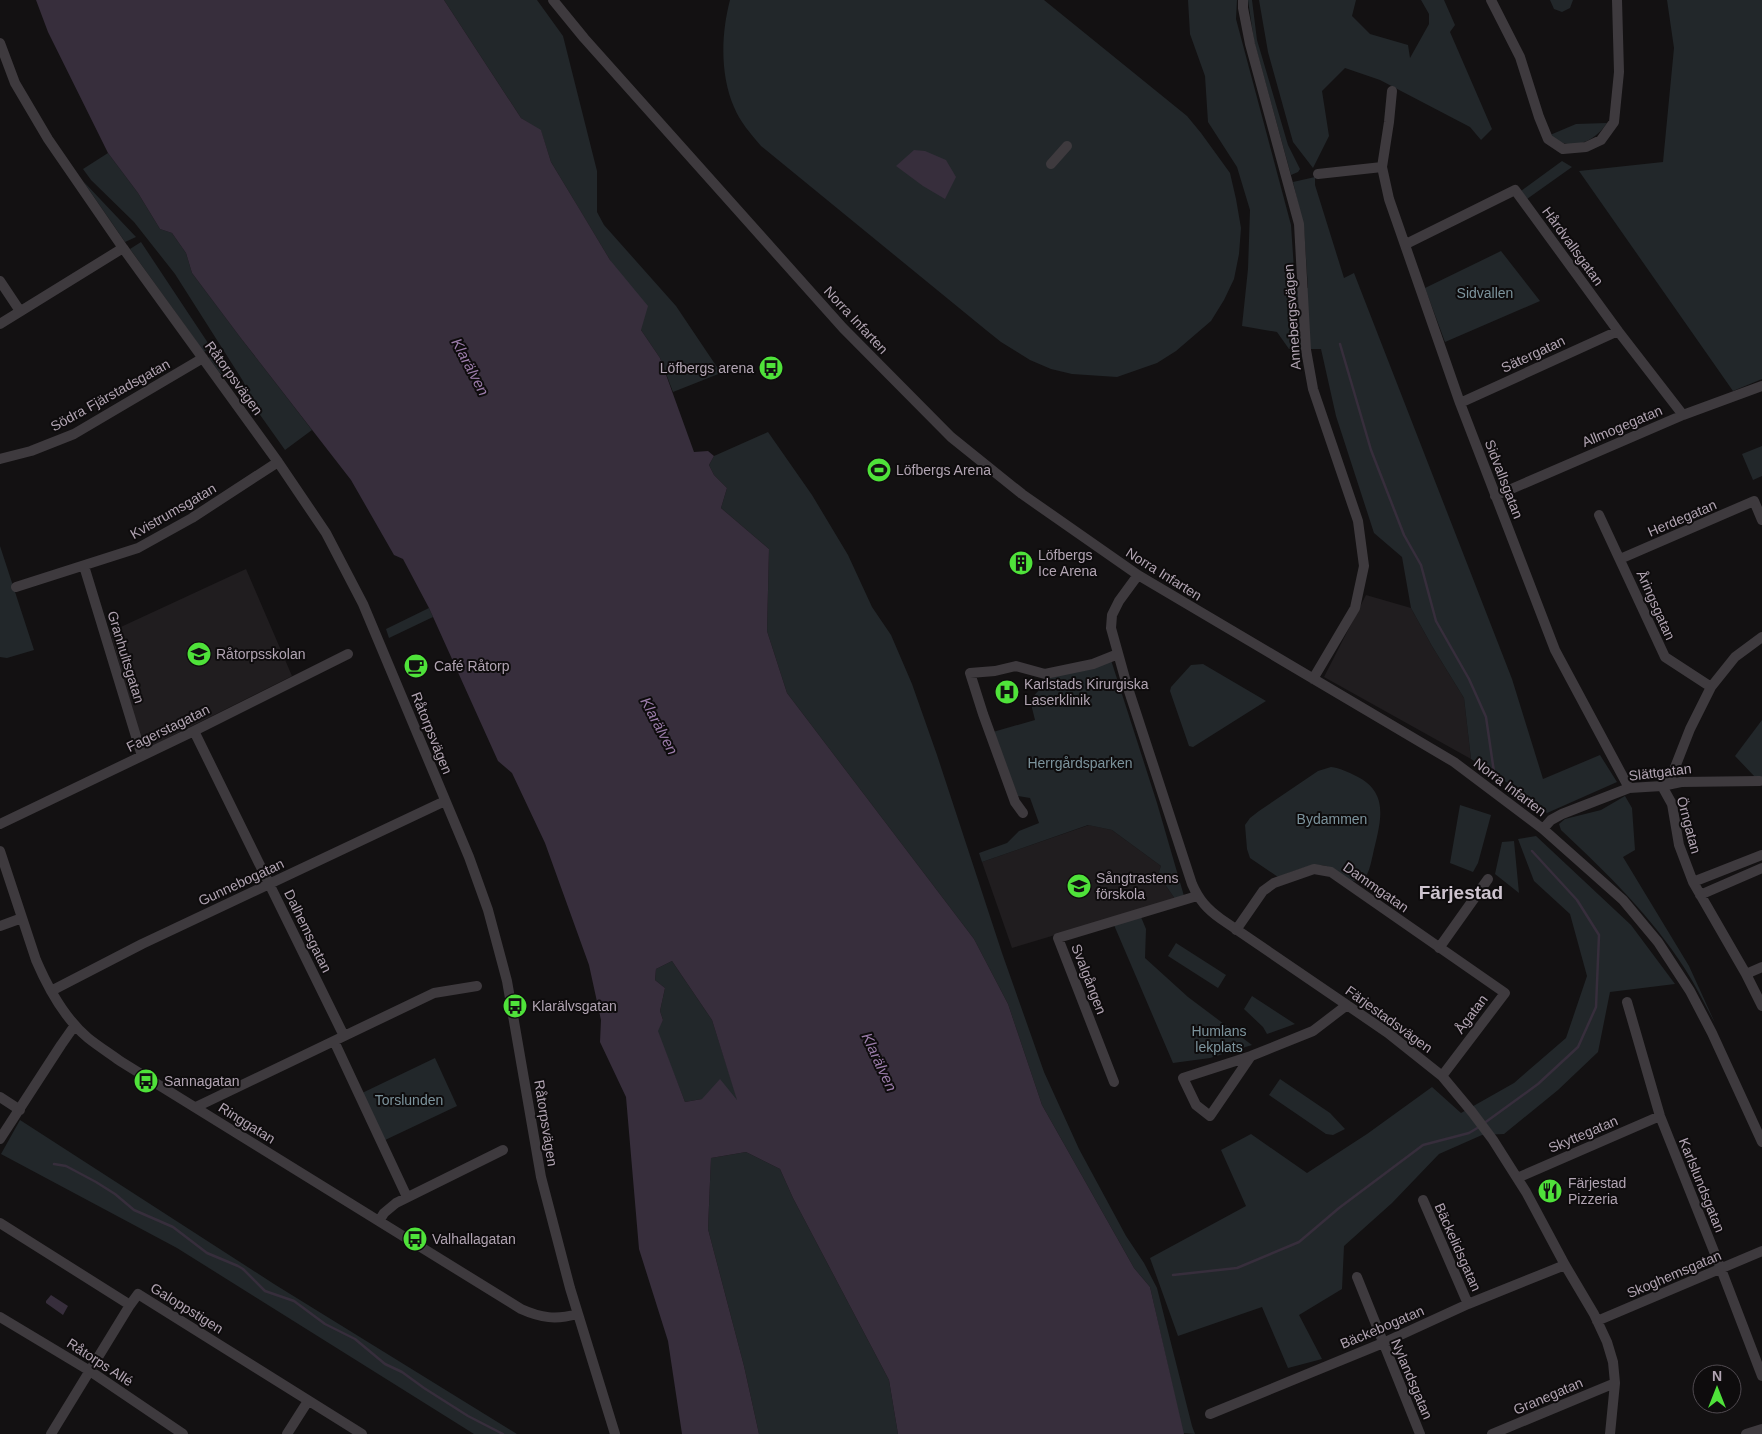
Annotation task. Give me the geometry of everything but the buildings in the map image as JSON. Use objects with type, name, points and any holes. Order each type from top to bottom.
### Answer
[{"type":"street","name":"Norra Infarten","points":[[553,0],[584,38],[844,328],[951,436],[1022,494],[1138,576],[1454,762],[1544,829],[1624,900],[1658,942],[1690,991],[1712,1033],[1762,1142]]},
{"type":"street","name":"Annebergsvägen","points":[[1243,0],[1250,44],[1299,224],[1306,350],[1313,389],[1358,521],[1364,566],[1356,608],[1313,679]]},
{"type":"street","points":[[1491,0],[1520,57],[1548,139],[1563,149],[1586,147],[1601,140],[1614,122],[1619,72],[1618,0]]},
{"type":"street","name":"Råtorpsvägen","points":[[0,43],[15,83],[48,139],[123,248],[278,462],[326,532],[379,640],[488,910],[498,944],[518,1040],[541,1177],[577,1314],[615,1434]]},
{"type":"street","name":"Sidvallsgatan","points":[[1392,91],[1382,167],[1389,199],[1460,403],[1555,650],[1629,788]]},
{"type":"street","points":[[1051,164],[1067,146]]},
{"type":"street","points":[[1318,174],[1382,167]]},
{"type":"street","name":"Hårdvallsgatan","points":[[1406,244],[1514,190],[1618,331],[1683,415]]},
{"type":"street","points":[[0,324],[123,248]]},
{"type":"street","points":[[0,281],[20,310]]},
{"type":"street","name":"Sätergatan","points":[[1460,403],[1618,331]]},
{"type":"street","name":"Södra Fjärstadsgatan","points":[[0,460],[31,451],[74,434],[203,358]]},
{"type":"street","name":"Allmogegatan","points":[[1495,496],[1683,415],[1762,386]]},
{"type":"street","name":"Kvistrumsgatan","points":[[16,587],[138,548],[192,518],[278,462]]},
{"type":"street","name":"Herdegatan","points":[[1620,559],[1754,502],[1762,520]]},
{"type":"street","name":"Åringsgatan","points":[[1599,515],[1665,657],[1711,687]]},
{"type":"street","name":"Granhultsgatan","points":[[84,566],[142,756]]},
{"type":"street","name":"Färjestadsvägen","points":[[1138,576],[1119,601],[1112,615],[1111,628],[1192,884],[1198,896],[1208,909],[1236,930],[1388,1033],[1442,1076],[1472,1112],[1493,1140],[1517,1178],[1598,1322],[1607,1342],[1615,1383],[1610,1434]]},
{"type":"street","name":"Örngatan","points":[[1762,637],[1735,657],[1711,687],[1690,728],[1672,775],[1662,786],[1672,804],[1678,845],[1692,882],[1746,974],[1762,1006]]},
{"type":"street","name":"Fagerstagatan","points":[[0,824],[194,731],[348,654]]},
{"type":"street","points":[[1023,813],[1014,802],[970,673],[1016,666],[1045,674],[1093,664],[1118,654]]},
{"type":"street","name":"Dalhemsgatan","points":[[194,731],[269,883],[339,1038]]},
{"type":"street","name":"Slättgatan","points":[[1544,829],[1551,820],[1562,814],[1629,788],[1662,786],[1681,782],[1760,781]]},
{"type":"street","name":"Gunnebogatan","points":[[51,991],[148,941],[445,801]]},
{"type":"street","name":"Ringgatan","points":[[0,851],[36,960],[51,991],[87,1037],[120,1061],[527,1312],[554,1319],[577,1314]]},
{"type":"street","points":[[1692,882],[1762,855]]},
{"type":"street","points":[[1700,895],[1762,868]]},
{"type":"street","name":"Dammgatan","points":[[1236,930],[1263,891],[1274,883],[1314,869],[1331,872],[1505,992]]},
{"type":"street","points":[[1439,948],[1488,879]]},
{"type":"street","name":"Svalgången","points":[[1114,1082],[1058,938],[1198,896]]},
{"type":"street","points":[[0,926],[22,918]]},
{"type":"street","points":[[1746,974],[1762,967]]},
{"type":"street","points":[[196,1107],[434,993],[477,986]]},
{"type":"street","name":"Ågatan","points":[[1442,1076],[1505,992]]},
{"type":"street","name":"Karlslundsgatan","points":[[1627,1002],[1660,1116],[1762,1376]]},
{"type":"street","points":[[1251,1056],[1210,1116],[1196,1105],[1183,1078],[1251,1056],[1313,1031],[1347,1005]]},
{"type":"street","points":[[0,1139],[76,1025]]},
{"type":"street","points":[[339,1038],[370,1118],[407,1198]]},
{"type":"street","points":[[0,1096],[20,1110]]},
{"type":"street","name":"Skyttegatan","points":[[1517,1178],[1660,1116]]},
{"type":"street","points":[[379,1220],[388,1208],[503,1150]]},
{"type":"street","name":"Bäckelidsgatan","points":[[1423,1200],[1468,1304]]},
{"type":"street","points":[[0,1224],[130,1305],[52,1434]]},
{"type":"street","name":"Skoghemsgatan","points":[[1598,1322],[1762,1251]]},
{"type":"street","name":"Bäckebogatan","points":[[1210,1414],[1383,1343],[1468,1304],[1565,1265]]},
{"type":"street","name":"Nylandsgatan","points":[[1357,1278],[1420,1434]]},
{"type":"street","name":"Galoppstigen","points":[[130,1305],[138,1294],[362,1434]]},
{"type":"street","name":"Råtorps Allé","points":[[0,1317],[90,1371],[183,1434]]},
{"type":"street","name":"Granegatan","points":[[1492,1434],[1615,1383]]},
{"type":"street","points":[[287,1434],[308,1401]]},
{"type":"street","points":[[1746,1434],[1762,1429]]},
{"type":"shaded area","name":"Råtorpsskolan","points":[[246,569],[292,676],[144,750],[110,632]]},
{"type":"shaded area","points":[[1366,595],[1411,608],[1464,698],[1471,759],[1324,677]]},
{"type":"shaded area","name":"Sångtrastens förskola","points":[[1089,825],[1112,830],[1161,866],[1158,874],[1175,899],[1012,948],[982,862]]},
{"type":"green space","points":[[444,0],[537,0],[563,36],[597,171],[597,212],[604,225],[676,306],[721,373],[673,392],[660,358],[641,330],[610,260],[551,162],[541,131],[521,118]]},
{"type":"green space","points":[[730,0],[1044,0],[1187,116],[1230,173],[1241,228],[1239,254],[1234,279],[1211,321],[1176,351],[1157,363],[1117,377],[1072,374],[1051,369],[1030,360],[1001,342],[761,146],[736,112],[726,82],[723,54]]},
{"type":"green space","points":[[1188,0],[1237,0],[1236,19],[1291,225],[1295,284],[1308,288],[1304,229],[1293,182],[1315,177],[1315,185],[1344,278],[1354,273],[1512,679],[1543,779],[1600,755],[1617,782],[1547,813],[1523,793],[1471,759],[1464,698],[1411,608],[1402,557],[1374,533],[1336,416],[1321,349],[1289,349],[1277,332],[1242,326],[1248,269],[1250,210],[1237,167],[1208,122],[1205,76],[1190,34]]},
{"type":"green space","points":[[1248,0],[1252,0],[1257,40],[1288,145],[1300,169],[1291,175],[1254,41]]},
{"type":"green space","points":[[1259,0],[1356,0],[1352,16],[1370,34],[1408,45],[1410,58],[1429,24],[1429,14],[1421,0],[1444,0],[1455,25],[1450,32],[1492,129],[1481,140],[1470,127],[1380,80],[1345,68],[1322,91],[1329,136],[1313,168],[1293,142],[1268,52]]},
{"type":"green space","points":[[1550,0],[1573,0],[1570,8],[1562,12],[1554,9]]},
{"type":"green space","points":[[1667,0],[1762,0],[1762,379],[1733,391],[1579,171],[1663,162],[1674,48]]},
{"type":"green space","points":[[1607,123],[1595,136],[1581,143],[1565,144],[1550,135],[1576,124]]},
{"type":"green space","points":[[108,153],[138,193],[160,229],[172,233],[186,253],[192,273],[312,430],[285,450],[258,412],[243,381],[175,274],[134,222],[91,180],[83,169]]},
{"type":"green space","points":[[1562,161],[1572,167],[1527,199],[1521,191]]},
{"type":"green space","points":[[83,181],[136,237],[125,242]]},
{"type":"green space","points":[[141,242],[210,346],[204,352],[130,249]]},
{"type":"green space","name":"Sidvallen","points":[[1501,251],[1540,301],[1445,342],[1425,288]]},
{"type":"green space","points":[[215,352],[236,384],[219,372],[209,358]]},
{"type":"green space","points":[[768,432],[812,495],[848,555],[872,607],[891,635],[912,684],[1044,1072],[1079,1149],[1126,1236],[1144,1263],[1157,1288],[1195,1434],[1183,1433],[1150,1287],[1134,1268],[1042,1105],[1008,1004],[974,939],[787,693],[767,631],[769,549],[721,508],[727,488],[714,475],[709,465],[714,456]]},
{"type":"green space","points":[[1762,446],[1762,476],[1753,480],[1742,454]]},
{"type":"green space","points":[[0,546],[34,650],[7,658],[0,657]]},
{"type":"green space","points":[[429,608],[433,617],[389,638],[386,629]]},
{"type":"green space","name":"Herrgårdsparken","points":[[1111,660],[1157,803],[1184,896],[1175,899],[1158,874],[1161,866],[1112,830],[1088,825],[982,862],[979,853],[1007,843],[1019,831],[1039,823],[1030,798],[1018,796],[993,732],[1035,720],[1030,700],[1050,678]]},
{"type":"green space","points":[[1203,664],[1266,701],[1193,747],[1189,746],[1170,691],[1171,687],[1191,665]]},
{"type":"green space","points":[[1762,720],[1762,777],[1755,777],[1735,756]]},
{"type":"green space","name":"Bydammen","points":[[1331,767],[1356,776],[1367,783],[1379,800],[1380,820],[1368,873],[1364,879],[1357,882],[1326,866],[1315,865],[1278,877],[1250,858],[1247,849],[1245,825],[1259,811],[1318,771]]},
{"type":"green space","points":[[1625,796],[1632,808],[1635,850],[1623,857],[1689,966],[1715,1023],[1689,975],[1658,931],[1595,862],[1561,830],[1559,824],[1565,819],[1601,810]]},
{"type":"green space","points":[[1460,805],[1491,815],[1478,863],[1473,872],[1450,863]]},
{"type":"green space","points":[[1536,836],[1631,925],[1675,984],[1610,992],[1598,1052],[1558,1090],[1504,1134],[1482,1135],[1439,1154],[1392,1203],[1344,1246],[1342,1289],[1299,1315],[1322,1359],[1288,1368],[1262,1307],[1178,1336],[1150,1258],[1246,1206],[1221,1150],[1251,1134],[1307,1173],[1367,1134],[1432,1087],[1461,1113],[1514,1083],[1566,1038],[1587,976],[1570,914],[1534,881],[1518,839]]},
{"type":"green space","points":[[1514,841],[1519,893],[1495,874],[1502,842]]},
{"type":"green space","name":"Humlans lekplats","points":[[1141,917],[1146,929],[1145,958],[1188,997],[1252,1045],[1210,1058],[1173,1063],[1114,925]]},
{"type":"green space","points":[[1176,943],[1226,975],[1218,988],[1168,956]]},
{"type":"green space","points":[[672,961],[712,1020],[738,1101],[702,1099],[685,1102],[657,1031],[663,1020],[660,1011],[665,988],[655,980],[656,969]]},
{"type":"green space","points":[[1252,996],[1295,1024],[1267,1034],[1263,1027],[1244,1009]]},
{"type":"green space","name":"Torslunden","points":[[435,1058],[457,1106],[383,1141],[360,1094]]},
{"type":"green space","points":[[1280,1079],[1330,1113],[1345,1129],[1333,1135],[1326,1134],[1269,1095]]},
{"type":"green space","points":[[20,1120],[274,1284],[517,1434],[474,1434],[177,1248],[1,1154]]},
{"type":"green space","points":[[746,1152],[780,1169],[793,1198],[889,1380],[898,1434],[759,1434],[744,1366],[708,1229],[711,1158]]},
{"type":"water","name":"Klarälven","points":[[36,0],[444,0],[521,118],[541,130],[551,162],[610,260],[648,306],[641,330],[660,358],[694,452],[708,451],[714,456],[709,465],[714,475],[727,488],[721,508],[769,549],[767,631],[787,693],[974,939],[1008,1004],[1042,1105],[1134,1268],[1150,1287],[1184,1434],[898,1434],[889,1380],[793,1198],[780,1169],[746,1152],[711,1158],[708,1229],[744,1366],[759,1434],[682,1434],[668,1341],[639,1249],[626,1097],[600,1042],[601,1020],[589,965],[545,843],[512,773],[498,761],[429,608],[403,559],[394,555],[351,480],[192,273],[186,253],[172,233],[160,229],[138,193],[108,153],[48,32]],"holes":[[[672,961],[712,1020],[737,1100],[720,1079],[702,1099],[685,1102],[658,1031],[663,1020],[660,1011],[665,988],[655,980],[656,969]]]},
{"type":"water","points":[[914,150],[925,151],[946,160],[956,177],[945,199],[923,186],[896,166]]},
{"type":"water","points":[[51,1295],[68,1306],[63,1315],[46,1303]]},
{"type":"waterway","points":[[1340,344],[1371,450],[1404,535],[1421,565],[1436,621],[1469,679],[1486,717],[1494,772]]},
{"type":"waterway","points":[[1483,1124],[1538,1084],[1578,1047],[1596,1007],[1599,935],[1577,900],[1532,851]]},
{"type":"waterway","points":[[1173,1275],[1237,1268],[1299,1242],[1339,1208],[1423,1145],[1469,1133],[1479,1127]]},
{"type":"waterway","points":[[54,1164],[66,1166],[96,1182],[115,1194],[134,1210],[173,1227],[207,1253],[243,1269],[265,1291],[294,1301],[325,1324],[355,1339],[385,1364],[402,1372],[468,1416],[503,1434]]},
{"type":"place","name":"Löfbergs arena","points":[[771,368]]},
{"type":"place","name":"Löfbergs Arena","points":[[879,470]]},
{"type":"place","name":"Löfbergs Ice Arena","points":[[1021,563]]},
{"type":"place","name":"Råtorpsskolan","points":[[199,654]]},
{"type":"place","name":"Café Råtorp","points":[[416,666]]},
{"type":"place","name":"Karlstads Kirurgiska Laserklinik","points":[[1007,692]]},
{"type":"place","name":"Sångtrastens förskola","points":[[1079,886]]},
{"type":"place","name":"Klarälvsgatan","points":[[515,1006]]},
{"type":"place","name":"Sannagatan","points":[[146,1081]]},
{"type":"place","name":"Färjestad Pizzeria","points":[[1550,1191]]},
{"type":"place","name":"Valhallagatan","points":[[415,1239]]},
{"type":"district","name":"Färjestad","points":[[1461,892]]}]
